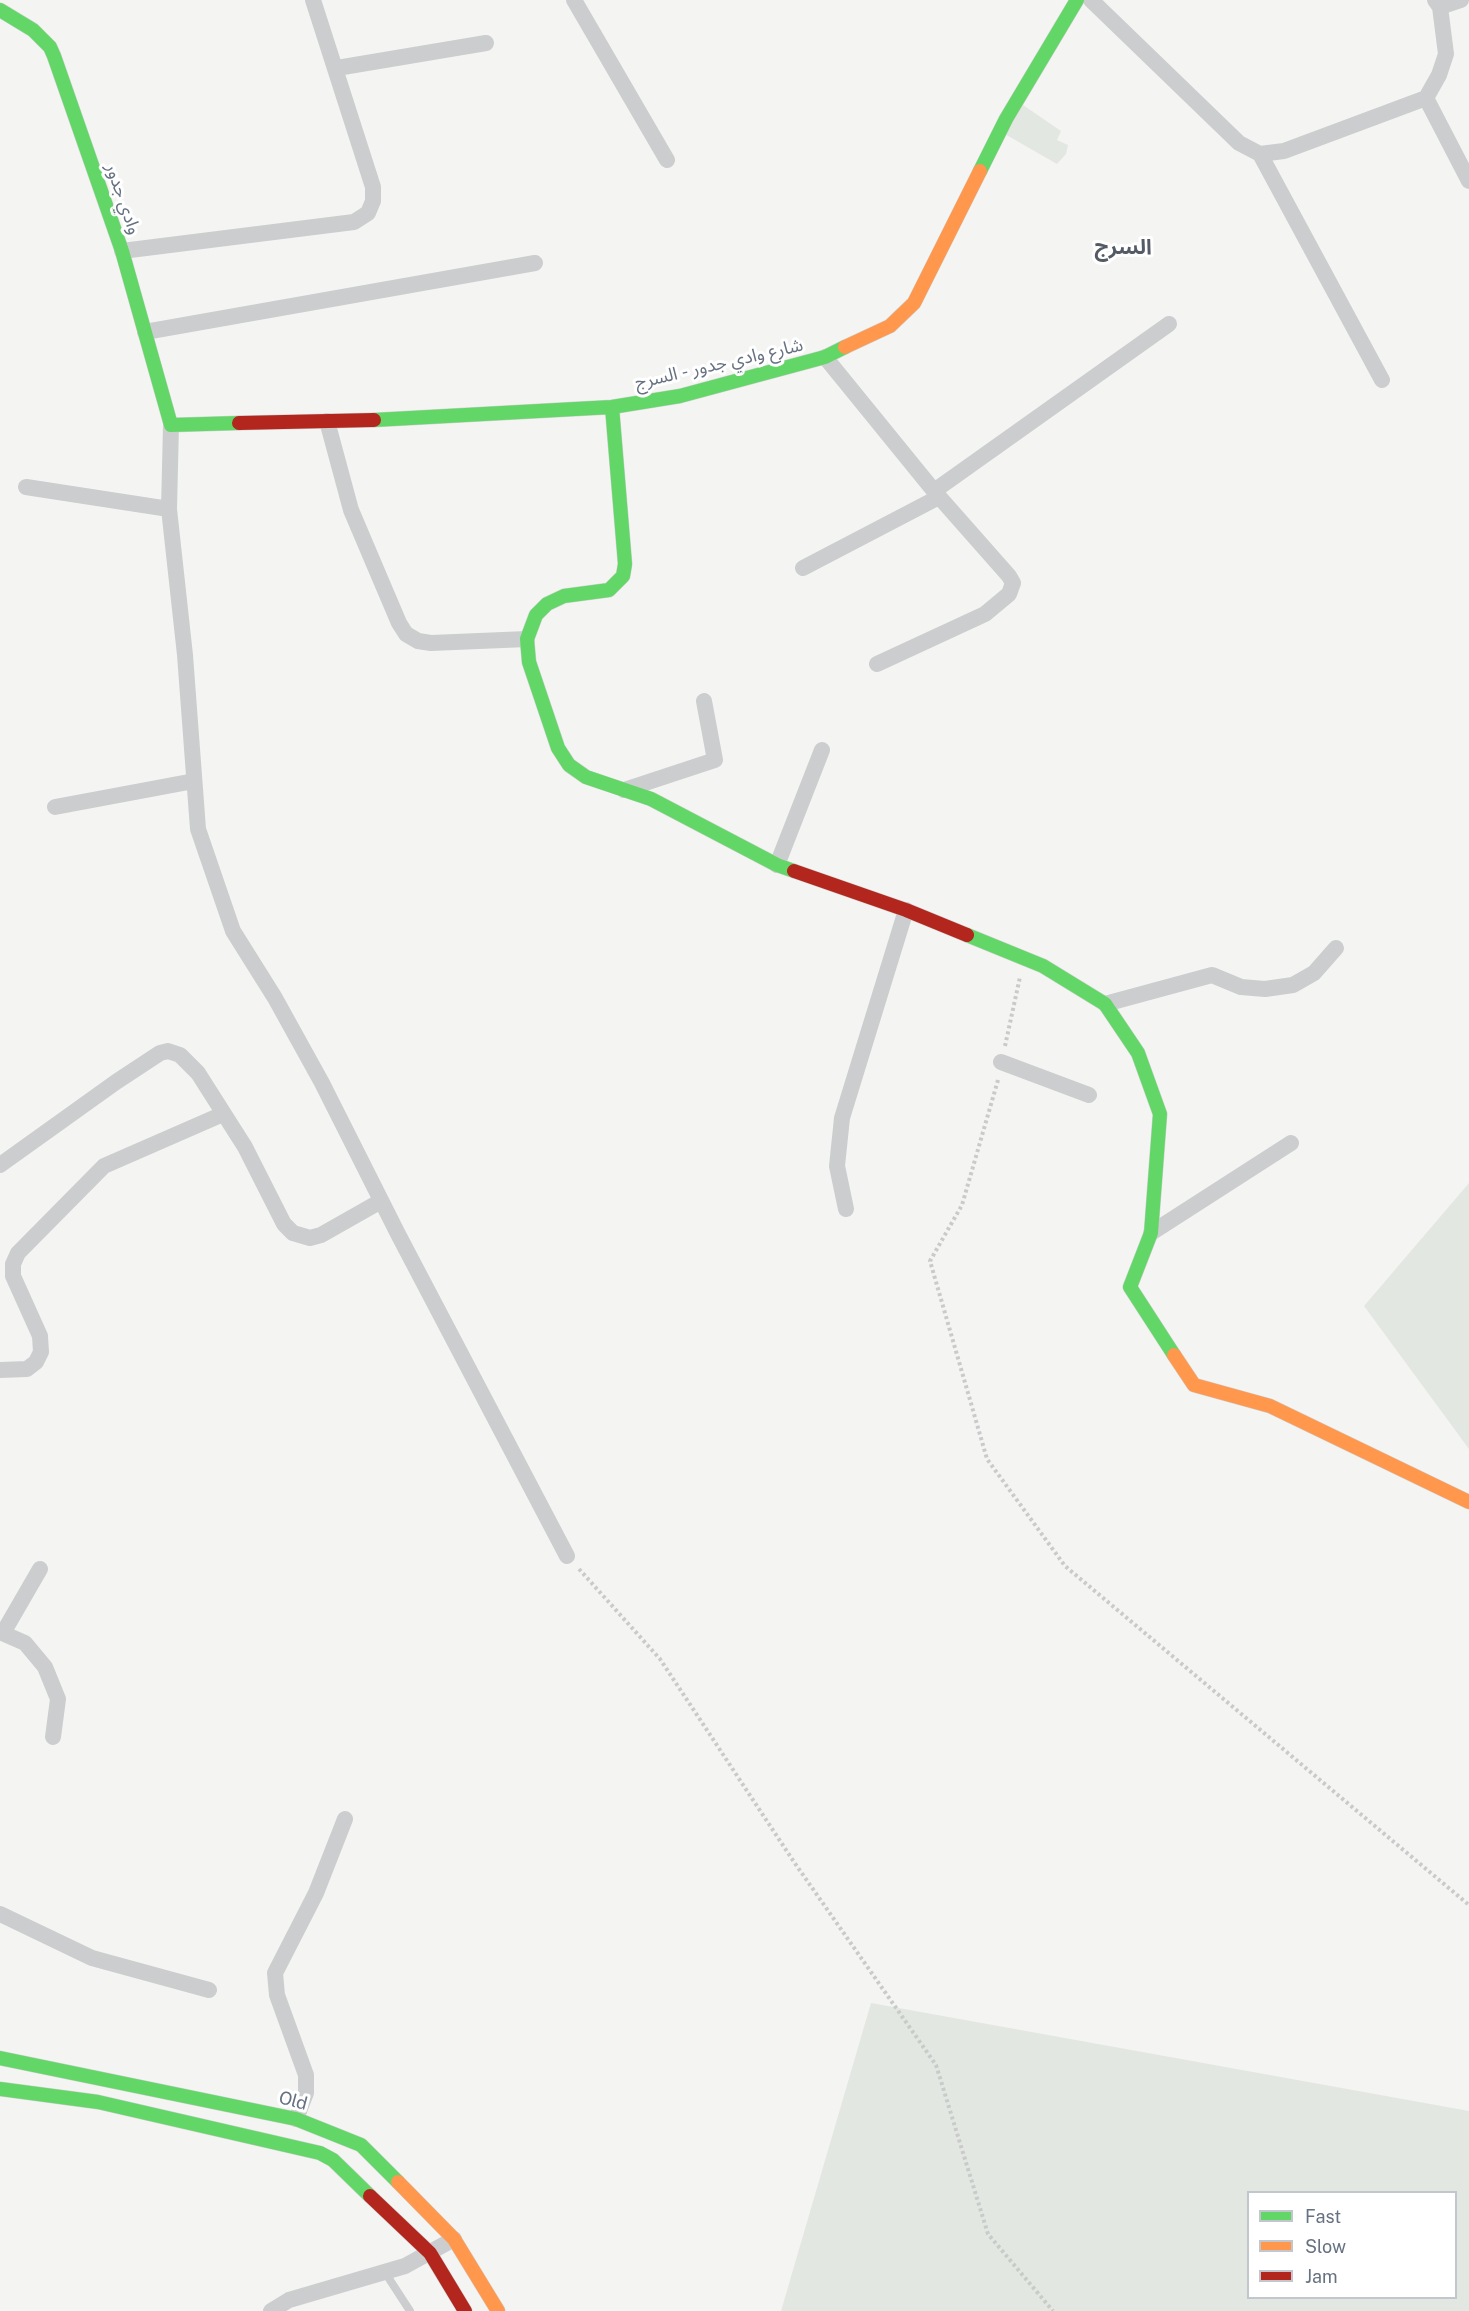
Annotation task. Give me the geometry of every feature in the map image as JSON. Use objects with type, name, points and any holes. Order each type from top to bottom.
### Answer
[{"type":"street","points":[[122,251],[354,222],[364,216],[373,201],[373,187],[337,68],[313,0]]},
{"type":"street","points":[[574,0],[667,160]]},
{"type":"street","name":"شارع وادي جدور - السرج","points":[[171,425],[327,422],[612,407],[680,396],[825,357],[890,326],[914,303],[1006,119],[1077,0]]},
{"type":"street","points":[[1091,0],[1239,143],[1260,154],[1382,380]]},
{"type":"street","points":[[1260,154],[1284,151],[1426,98],[1439,75],[1446,54],[1438,4],[1461,0]]},
{"type":"street","name":"وادي جدور","points":[[0,10],[33,30],[50,47],[122,251],[171,425]]},
{"type":"street","points":[[337,68],[486,43]]},
{"type":"street","points":[[1426,98],[1469,180]]},
{"type":"street","points":[[145,332],[535,263]]},
{"type":"street","points":[[803,568],[937,494],[1169,324]]},
{"type":"street","points":[[825,357],[937,494],[1009,576],[1012,588],[1009,594],[985,614],[877,664]]},
{"type":"street","points":[[612,407],[625,564],[623,576],[609,590],[564,596],[547,604],[536,615],[527,639],[529,662],[562,756],[577,772],[651,799],[777,865],[906,910],[1043,966],[1105,1004],[1138,1053],[1158,1106],[1151,1233],[1130,1287],[1194,1385],[1270,1406],[1469,1502]]},
{"type":"street","points":[[327,422],[351,510],[399,623],[406,634],[417,641],[431,644],[527,639]]},
{"type":"street","points":[[171,425],[169,509],[198,830],[233,931],[275,998],[322,1083],[567,1556]]},
{"type":"street","points":[[26,487],[169,509]]},
{"type":"street","points":[[624,790],[715,760],[704,701]]},
{"type":"street","points":[[777,865],[822,750]]},
{"type":"street","points":[[55,807],[194,781]]},
{"type":"street","points":[[846,1209],[837,1166],[842,1118],[906,910]]},
{"type":"street","points":[[1105,1004],[1212,975],[1241,987],[1266,989],[1293,985],[1314,973],[1336,948]]},
{"type":"street","points":[[0,1165],[116,1082],[165,1051],[180,1055],[198,1073],[245,1147],[284,1224],[293,1233],[310,1238],[321,1235],[381,1200]]},
{"type":"street","points":[[1001,1062],[1089,1095]]},
{"type":"street","points":[[0,1370],[27,1369],[36,1362],[42,1348],[40,1336],[13,1276],[13,1264],[18,1253],[104,1166],[223,1114]]},
{"type":"street","points":[[1151,1233],[1291,1143]]},
{"type":"street","points":[[40,1569],[2,1632],[25,1643],[50,1677],[58,1699],[52,1737]]},
{"type":"street","points":[[296,2119],[306,2093],[306,2076],[277,1995],[274,1973],[316,1893],[345,1819]]},
{"type":"street","points":[[0,1914],[92,1958],[209,1990]]},
{"type":"street","points":[[0,2058],[0,2067]]},
{"type":"street","name":"Old","points":[[0,2058],[296,2119],[361,2145],[454,2239],[498,2311]]},
{"type":"street","points":[[0,2089],[98,2102],[320,2153],[333,2160],[430,2253],[465,2311]]},
{"type":"street","points":[[271,2311],[289,2300],[386,2274],[454,2239]]},
{"type":"lane","points":[[386,2274],[410,2311]]},
{"type":"path","points":[[1024,959],[1001,1062],[962,1204],[930,1261],[987,1459],[1065,1566],[1469,1905]]},
{"type":"path","points":[[567,1556],[660,1659],[794,1862],[936,2066],[988,2234],[1053,2311]]},
{"type":"shaded area","points":[[1023,105],[1061,131],[1057,140],[1068,145],[1066,154],[1057,164],[1003,133]]},
{"type":"shaded area","points":[[1469,1183],[1469,1449],[1364,1306]]},
{"type":"shaded area","points":[[871,2003],[1469,2111],[1469,2311],[781,2311]]},
{"type":"traffic: fast","points":[[980,171],[1006,119],[1077,0]]},
{"type":"traffic: fast","points":[[0,10],[33,30],[50,47],[54,56],[122,251],[171,425],[239,423]]},
{"type":"traffic: fast","points":[[374,420],[612,407],[680,396],[825,357],[845,347]]},
{"type":"traffic: fast","points":[[612,407],[625,564],[623,576],[609,590],[564,596],[547,604],[536,615],[527,639],[529,662],[558,748],[569,765],[586,777],[651,799],[777,865],[794,871]]},
{"type":"traffic: fast","points":[[967,935],[1043,966],[1105,1004],[1138,1053],[1160,1114],[1151,1233],[1130,1287],[1174,1355]]},
{"type":"traffic: fast","points":[[0,2058],[296,2119],[361,2145],[398,2182]]},
{"type":"traffic: fast","points":[[0,2089],[98,2102],[320,2153],[333,2160],[370,2196]]},
{"type":"traffic: slow","points":[[845,347],[890,326],[914,303],[980,171]]},
{"type":"traffic: slow","points":[[1174,1355],[1194,1385],[1270,1406],[1469,1502]]},
{"type":"traffic: slow","points":[[398,2182],[454,2239],[498,2311]]},
{"type":"traffic: jam","points":[[239,423],[374,420]]},
{"type":"traffic: jam","points":[[794,871],[906,910],[967,935]]},
{"type":"traffic: jam","points":[[370,2196],[430,2253],[465,2311]]},
{"type":"district","name":"السرج","points":[[1123,248]]}]
